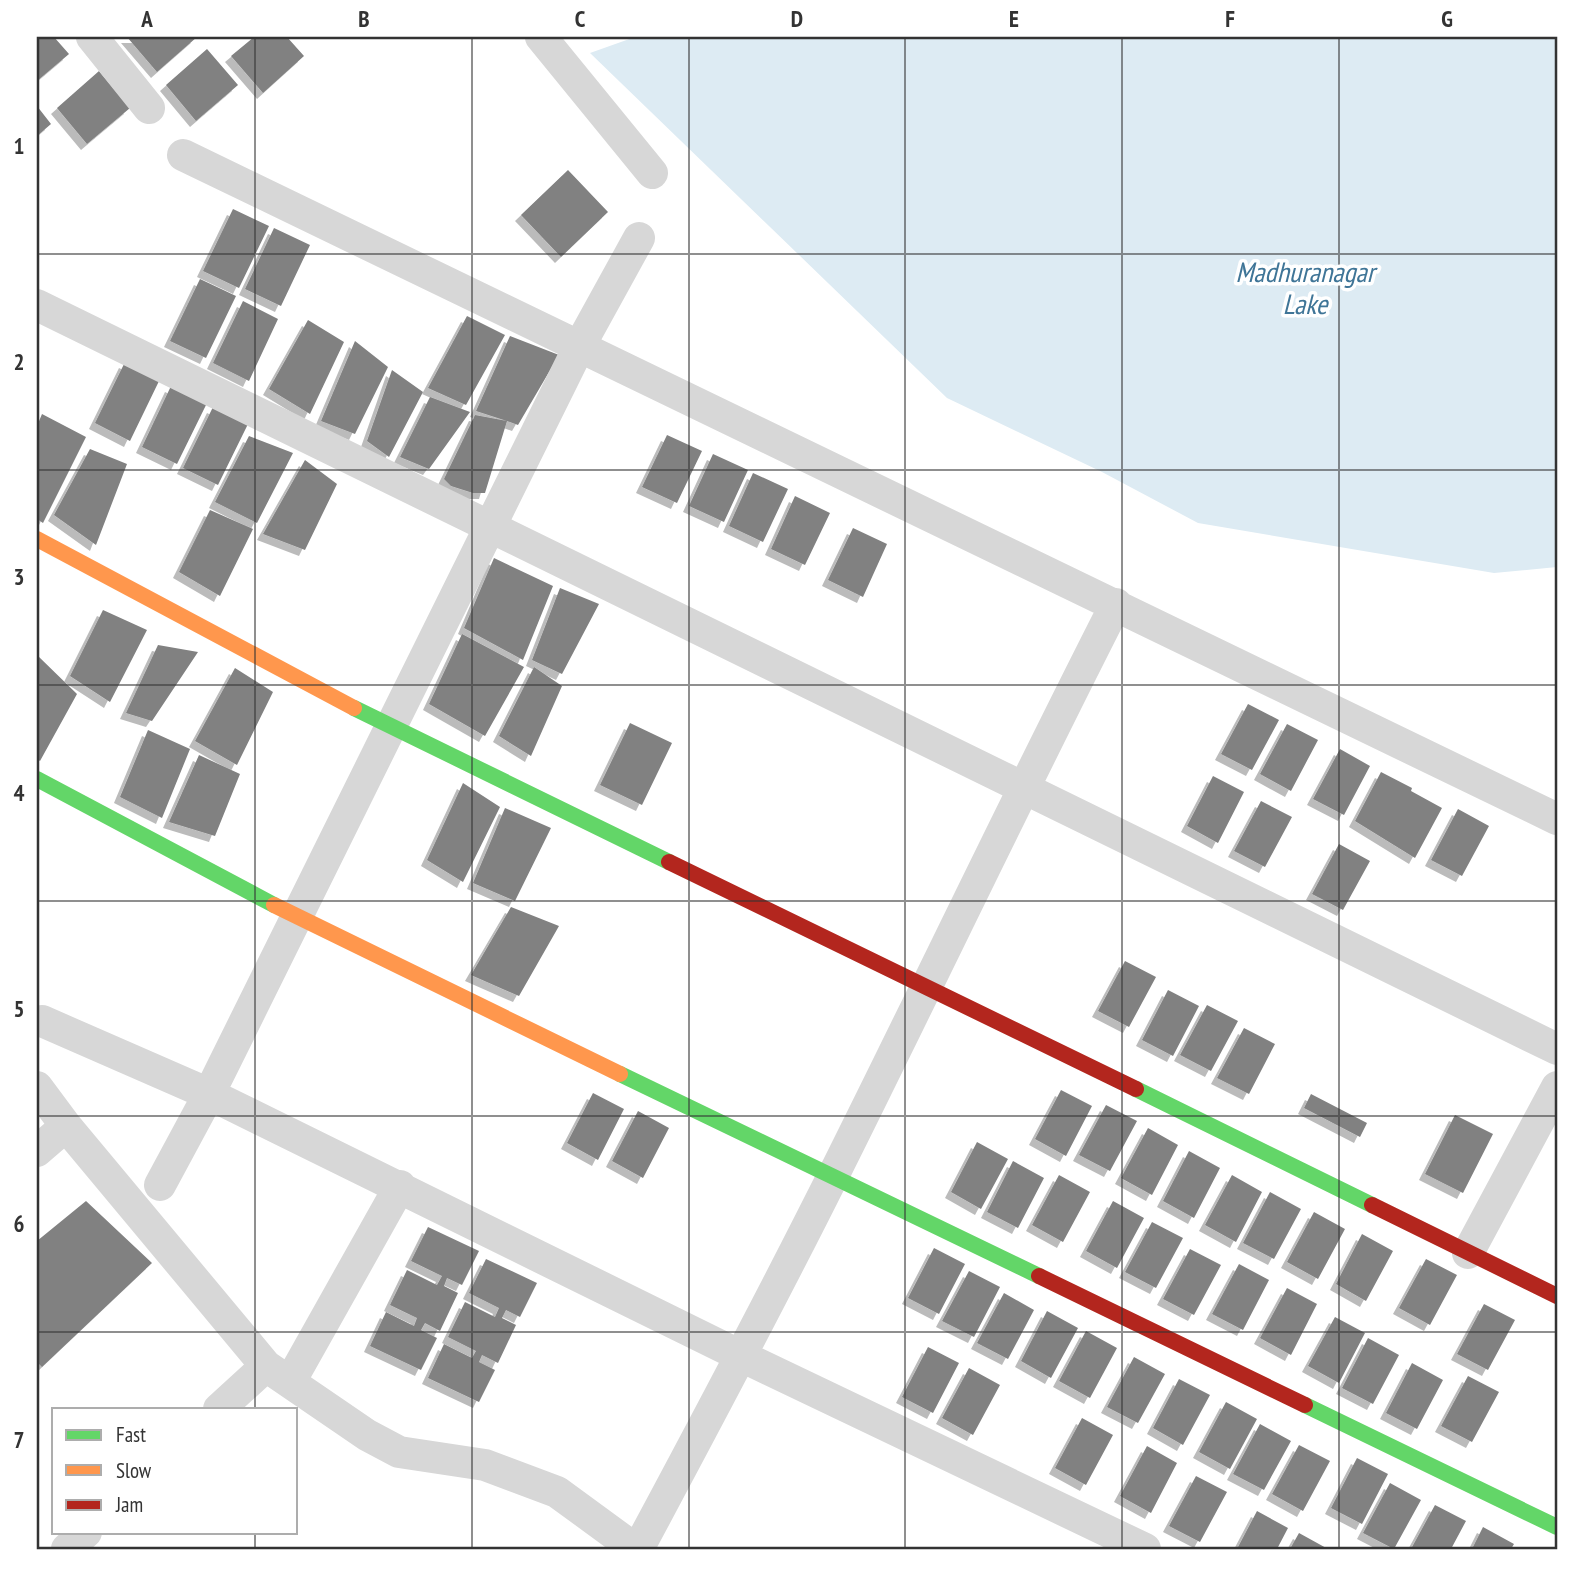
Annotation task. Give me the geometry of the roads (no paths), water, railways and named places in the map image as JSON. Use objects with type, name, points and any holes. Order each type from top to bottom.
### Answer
[{"type":"street","points":[[92,37],[149,108]]},
{"type":"street","points":[[541,37],[652,173]]},
{"type":"street","points":[[183,155],[1557,819]]},
{"type":"street","points":[[160,1185],[209,1094],[579,347],[639,237]]},
{"type":"street","points":[[37,305],[1557,1049]]},
{"type":"street","points":[[37,539],[390,727],[927,986],[1557,1296]]},
{"type":"street","points":[[37,1087],[66,1126],[278,1374],[398,1452],[485,1465],[557,1492],[637,1549],[741,1356],[832,1178],[1023,786],[1116,604]]},
{"type":"street","points":[[37,779],[297,917],[1557,1527]]},
{"type":"street","points":[[42,1021],[209,1094],[741,1356],[1144,1549]]},
{"type":"street","points":[[1468,1253],[1555,1098]]},
{"type":"street","points":[[37,1151],[66,1126]]},
{"type":"street","points":[[221,1408],[278,1374],[400,1186]]},
{"type":"street","points":[[67,1549],[84,1534]]},
{"type":"water","name":"Madhuranagar Lake","points":[[635,37],[1557,37],[1557,567],[1494,573],[1198,523],[1102,472],[947,398],[590,53]]}]
